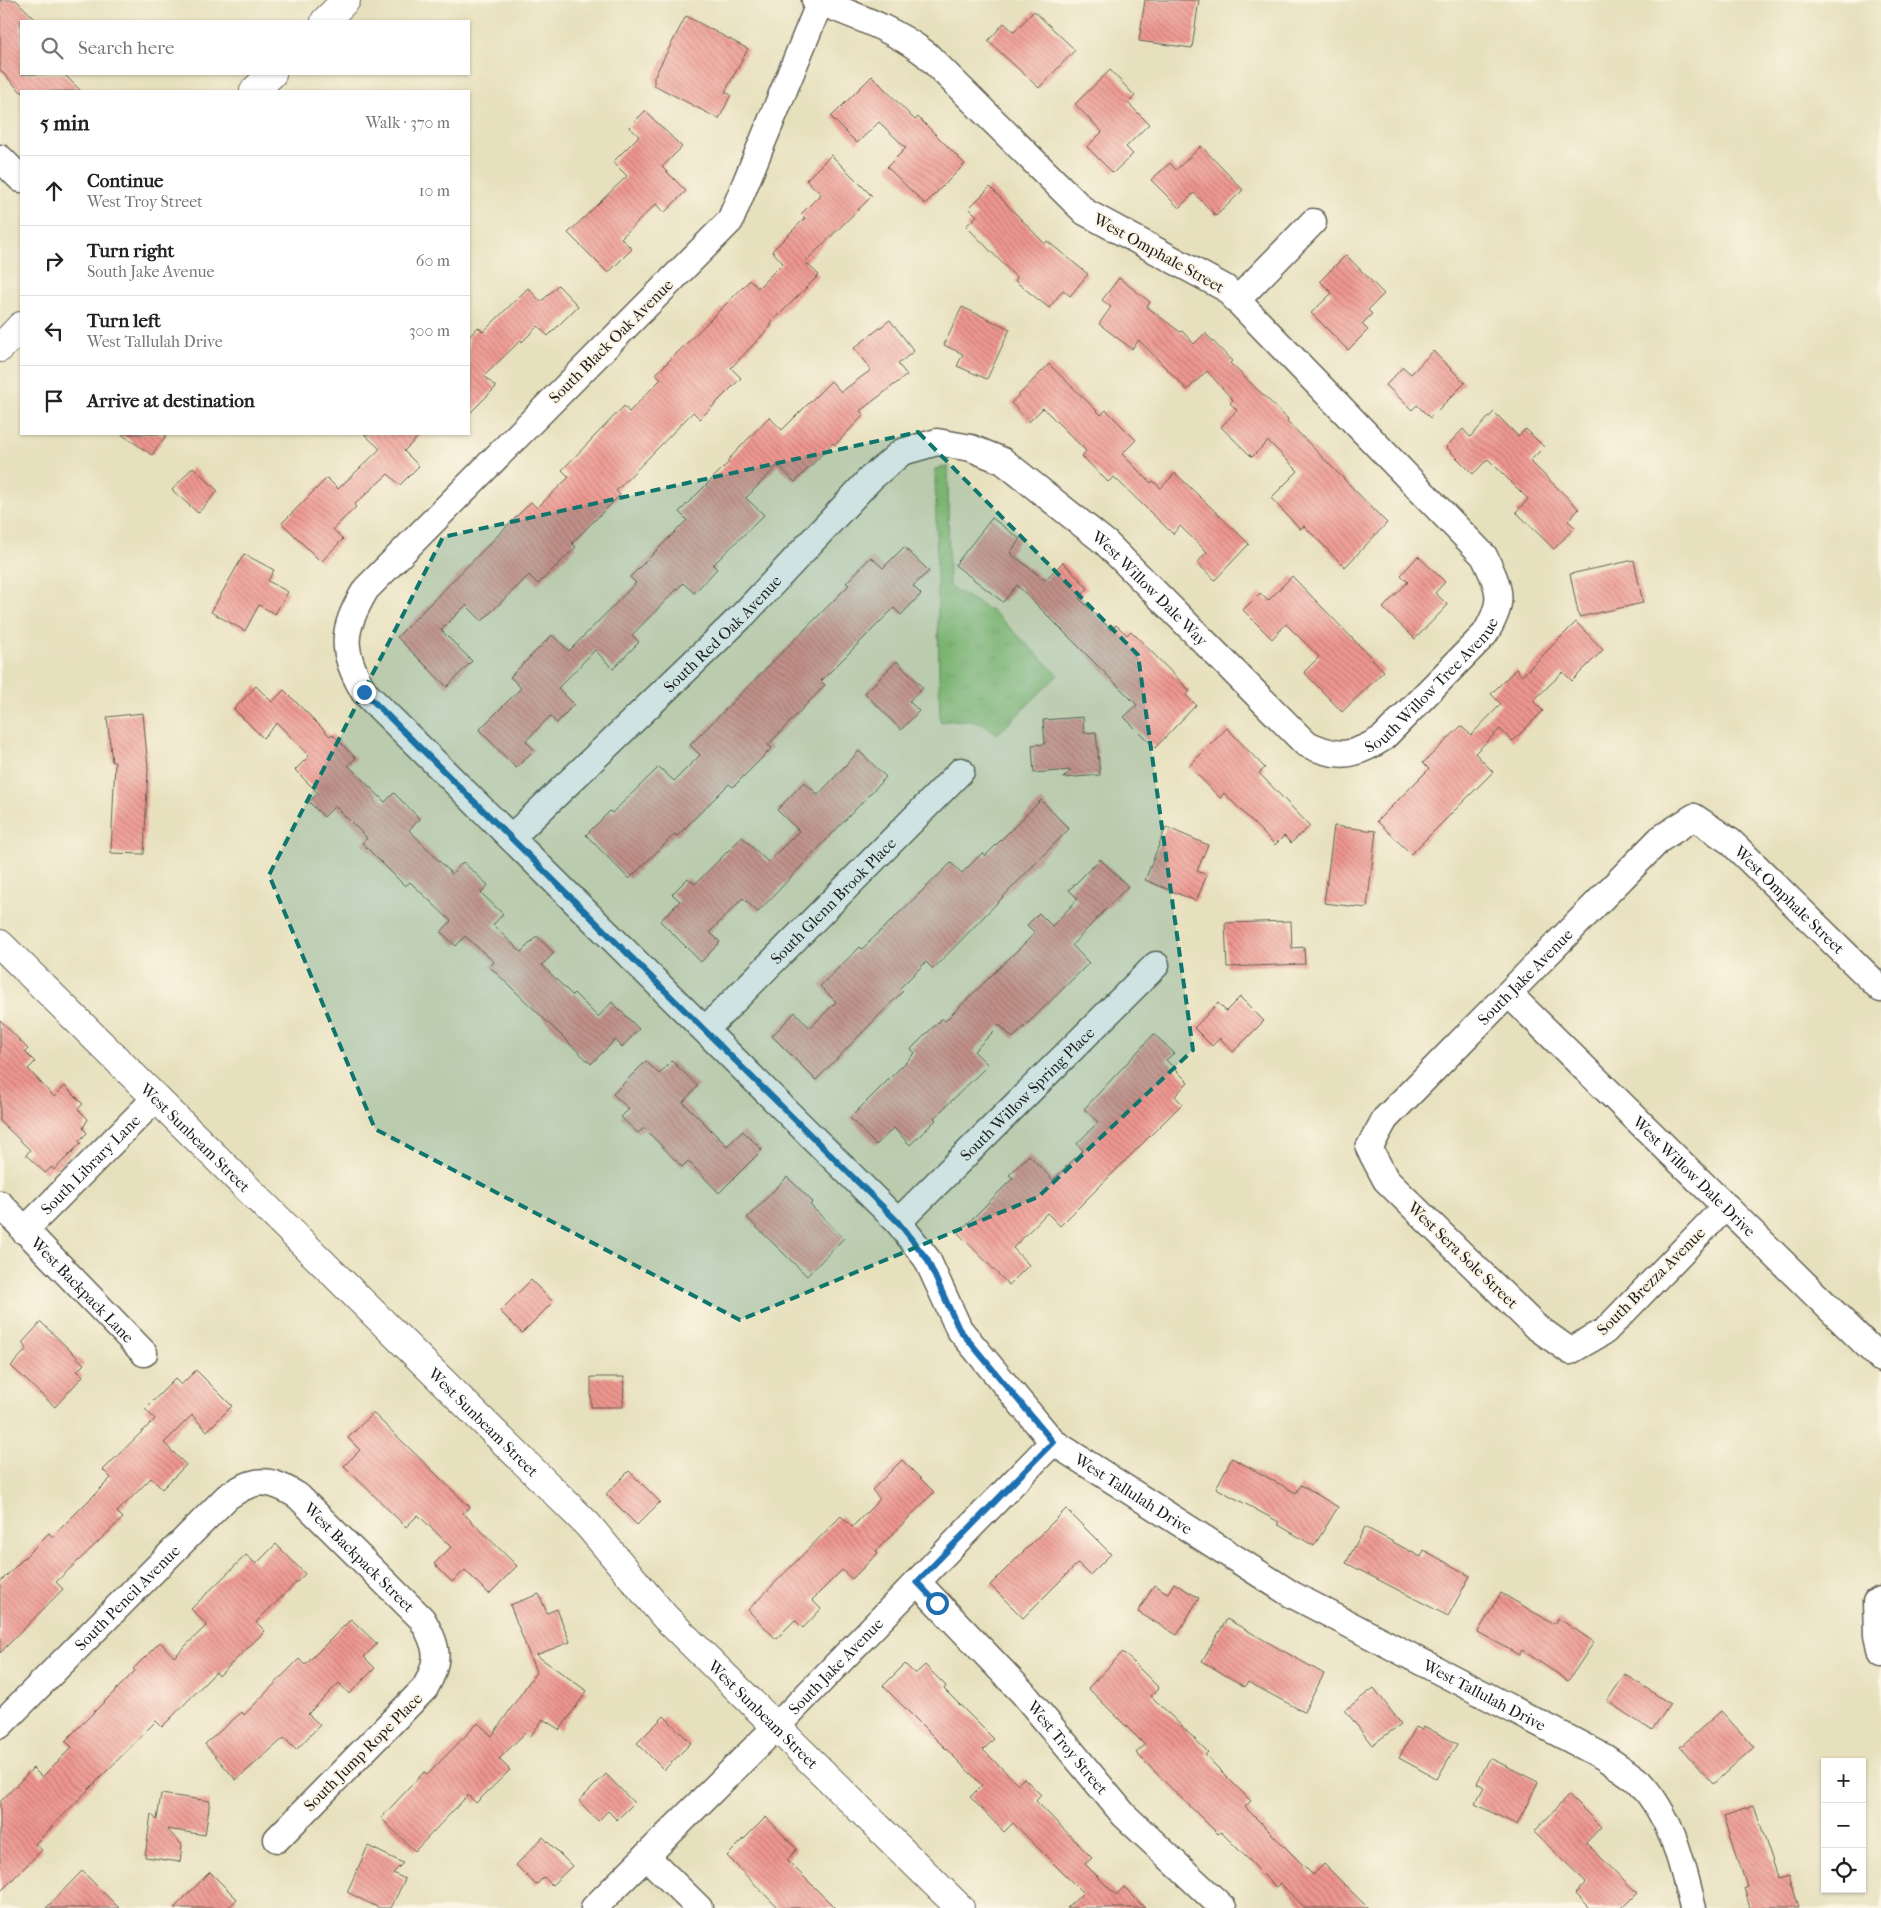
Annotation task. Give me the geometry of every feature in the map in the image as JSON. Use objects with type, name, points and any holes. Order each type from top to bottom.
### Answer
[{"type":"street","points":[[326,20],[346,0]]},
{"type":"street","name":"West Omphale Street","points":[[818,1],[889,29],[908,40],[926,54],[1085,212],[1212,279],[1237,300],[1484,556],[1495,579],[1500,600]]},
{"type":"street","name":"South Black Oak Avenue","points":[[345,642],[351,614],[366,589],[730,220],[818,1]]},
{"type":"street","points":[[255,90],[271,75]]},
{"type":"street","points":[[0,158],[20,178]]},
{"type":"street","points":[[1237,300],[1313,222]]},
{"type":"street","points":[[0,348],[20,327]]},
{"type":"street","name":"West Willow Dale Way","points":[[937,442],[971,448],[1004,461],[1106,543],[1305,743],[1325,753],[1347,755]]},
{"type":"street","name":"South Red Oak Avenue","points":[[511,838],[743,615],[871,478],[902,452],[937,442]]},
{"type":"street","name":"South Willow Tree Avenue","points":[[1347,755],[1366,749],[1383,738],[1485,634],[1494,618],[1500,600]]},
{"type":"street","name":"West Tallulah Drive","points":[[345,642],[352,670],[364,692],[898,1222],[927,1259],[959,1329],[1053,1442],[1292,1594],[1596,1753],[1625,1772],[1638,1782],[1663,1813],[1680,1854],[1693,1908]]},
{"type":"street","name":"South Glenn Brook Place","points":[[705,1030],[961,771]]},
{"type":"street","name":"West Omphale Street","points":[[1694,817],[1731,842],[1881,989]]},
{"type":"street","name":"South Jake Avenue","points":[[1369,1148],[1384,1119],[1660,839],[1694,817]]},
{"type":"street","name":"West Sunbeam Street","points":[[0,944],[588,1525],[665,1617],[960,1908]]},
{"type":"street","name":"South Willow Spring Place","points":[[898,1222],[1156,965]]},
{"type":"street","name":"West Willow Dale Drive","points":[[1509,994],[1881,1359]]},
{"type":"street","name":"South Library Lane","points":[[24,1231],[156,1098]]},
{"type":"street","name":"West Sera Sole Street","points":[[1369,1148],[1386,1180],[1535,1326],[1570,1351]]},
{"type":"street","name":"West Backpack Lane","points":[[0,1204],[24,1231],[144,1353]]},
{"type":"street","name":"South Brezza Avenue","points":[[1570,1351],[1605,1331],[1726,1206]]},
{"type":"street","name":"South Jake Avenue","points":[[594,1908],[776,1727],[1053,1442]]},
{"type":"street","name":"West Backpack Street","points":[[260,1481],[280,1485],[298,1496],[415,1612],[422,1619],[433,1639],[437,1658]]},
{"type":"street","name":"South Pencil Avenue","points":[[0,1725],[227,1497],[242,1487],[260,1481]]},
{"type":"street","name":"West Troy Street","points":[[917,1582],[1023,1693],[1124,1815],[1222,1908]]},
{"type":"street","points":[[1879,1601],[1877,1635],[1881,1654]]},
{"type":"street","name":"South Jump Rope Place","points":[[277,1839],[425,1688],[433,1674],[437,1658]]},
{"type":"street","points":[[646,1856],[699,1908]]},
{"type":"highlighted area","points":[[918,432],[1138,655],[1193,1050],[1038,1197],[740,1320],[375,1129],[269,875],[443,537]]},
{"type":"green space","points":[[948,466],[949,586],[995,613],[1058,675],[998,734],[983,725],[970,721],[940,722],[935,469]]},
{"type":"building","points":[[0,0],[16,0],[36,20],[20,20],[20,75],[65,75],[80,90],[20,91],[0,70]]},
{"type":"building","points":[[1145,0],[1199,0],[1192,48],[1139,41]]},
{"type":"building","points":[[1034,11],[1075,50],[1039,88],[988,41],[1004,23],[1014,32]]},
{"type":"building","points":[[686,16],[748,49],[725,92],[731,95],[719,119],[654,85],[654,77]]},
{"type":"building","points":[[1110,70],[1135,96],[1128,103],[1149,124],[1126,147],[1133,154],[1113,173],[1087,147],[1102,132],[1075,104]]},
{"type":"building","points":[[872,76],[915,120],[918,117],[965,164],[925,204],[887,167],[906,148],[879,122],[857,143],[831,117]]},
{"type":"building","points":[[645,111],[682,147],[662,167],[686,191],[664,213],[656,204],[621,238],[632,249],[608,273],[568,233],[627,176],[613,162],[639,136],[629,127]]},
{"type":"building","points":[[1201,146],[1243,190],[1216,216],[1194,193],[1179,208],[1151,180],[1170,163],[1176,170]]},
{"type":"building","points":[[831,155],[872,196],[805,262],[819,275],[770,324],[772,325],[731,368],[741,378],[700,419],[693,412],[616,491],[620,495],[572,543],[576,547],[538,584],[529,575],[482,621],[466,605],[441,630],[472,661],[447,687],[397,637],[531,502],[537,508],[569,477],[562,470],[624,406],[629,412],[661,379],[656,374],[750,280],[758,288],[783,263],[772,251],[805,218],[801,214],[821,194],[806,180]]},
{"type":"building","points":[[990,187],[1045,244],[1047,241],[1088,274],[1070,296],[1063,290],[1049,308],[1015,281],[1017,278],[966,226],[977,216],[969,208]]},
{"type":"building","points":[[1346,255],[1384,294],[1368,310],[1372,314],[1362,324],[1368,330],[1348,350],[1311,313],[1332,293],[1320,281]]},
{"type":"building","points":[[1119,278],[1150,302],[1147,307],[1180,332],[1182,331],[1194,344],[1205,333],[1232,361],[1230,363],[1288,419],[1287,421],[1387,523],[1345,567],[1304,526],[1300,529],[1271,498],[1298,471],[1268,441],[1252,457],[1221,427],[1237,410],[1230,403],[1233,400],[1207,371],[1187,390],[1139,340],[1132,349],[1099,324],[1111,307],[1102,300]]},
{"type":"building","points":[[558,285],[578,306],[548,336],[538,326],[484,376],[496,387],[470,413],[470,336],[478,327],[483,332],[528,288],[541,302]]},
{"type":"building","points":[[962,307],[1010,329],[987,379],[957,366],[963,354],[944,345]]},
{"type":"building","points":[[890,320],[914,351],[898,364],[907,375],[860,411],[864,415],[835,445],[833,443],[795,482],[778,465],[746,498],[764,515],[713,565],[717,569],[694,593],[683,583],[632,635],[639,642],[613,669],[595,650],[558,688],[574,704],[557,723],[550,716],[526,741],[534,750],[516,768],[479,730],[521,688],[510,677],[552,635],[569,651],[636,583],[630,577],[687,520],[679,512],[729,462],[727,461],[769,417],[782,430],[831,381],[841,392],[871,370],[854,348]]},
{"type":"building","points":[[1433,351],[1465,383],[1430,418],[1417,405],[1412,410],[1386,385],[1403,367],[1411,374]]},
{"type":"building","points":[[1049,364],[1101,415],[1106,410],[1136,440],[1122,454],[1151,483],[1153,481],[1161,488],[1175,473],[1249,544],[1215,580],[1197,563],[1207,552],[1180,526],[1173,534],[1114,477],[1108,482],[1082,456],[1086,451],[1043,408],[1029,422],[1011,403]]},
{"type":"building","points":[[1494,412],[1518,436],[1526,429],[1544,447],[1530,461],[1579,509],[1568,521],[1575,527],[1554,549],[1516,512],[1528,499],[1488,459],[1473,474],[1446,447],[1463,429],[1470,437]]},
{"type":"building","points":[[122,435],[166,435],[152,455]]},
{"type":"building","points":[[365,435],[420,435],[404,451],[419,466],[400,485],[388,474],[354,505],[356,507],[333,529],[343,539],[321,562],[282,523],[327,478],[338,489],[380,449]]},
{"type":"building","points":[[193,467],[218,491],[198,513],[172,490]]},
{"type":"building","points":[[992,518],[1020,539],[1010,553],[1045,580],[1063,562],[1088,588],[1079,598],[1111,630],[1116,625],[1127,635],[1131,631],[1190,691],[1186,695],[1196,705],[1155,748],[1124,717],[1137,705],[1017,585],[1003,602],[955,565]]},
{"type":"building","points":[[904,547],[929,571],[913,586],[921,594],[901,615],[894,608],[821,681],[825,685],[768,745],[772,748],[733,787],[729,784],[677,836],[675,834],[629,879],[586,835],[610,811],[612,813],[659,767],[674,781],[700,755],[690,745],[849,585],[846,583],[871,557],[883,568]]},
{"type":"building","points":[[244,554],[274,570],[268,581],[288,592],[275,614],[259,605],[245,631],[211,612]]},
{"type":"building","points":[[1418,556],[1445,582],[1435,593],[1448,605],[1415,639],[1383,608],[1408,582],[1401,575]]},
{"type":"building","points":[[1634,560],[1643,603],[1579,617],[1570,574]]},
{"type":"building","points":[[1292,576],[1384,671],[1342,712],[1304,672],[1319,657],[1286,624],[1272,639],[1243,610],[1260,593],[1268,601]]},
{"type":"building","points":[[1576,622],[1603,650],[1572,681],[1563,672],[1533,701],[1543,711],[1513,741],[1500,729],[1475,753],[1493,772],[1411,854],[1377,821],[1429,769],[1423,763],[1461,726],[1471,735],[1501,704],[1491,694],[1516,669],[1522,676]]},
{"type":"building","points":[[897,661],[923,688],[909,701],[919,711],[901,730],[865,693]]},
{"type":"building","points":[[256,686],[272,702],[284,690],[330,736],[332,734],[356,758],[348,765],[385,802],[394,793],[420,819],[409,830],[452,874],[463,862],[488,885],[481,893],[503,914],[493,925],[521,952],[537,936],[554,953],[542,965],[572,995],[574,993],[598,1017],[612,1002],[639,1029],[622,1047],[615,1040],[591,1064],[490,967],[494,962],[465,936],[456,946],[441,932],[451,921],[410,882],[405,886],[362,843],[367,838],[335,806],[324,817],[309,802],[318,793],[295,770],[309,756],[277,723],[263,738],[234,709]]},
{"type":"building","points":[[143,713],[148,768],[144,854],[111,853],[115,762],[112,762],[107,717]]},
{"type":"building","points":[[1083,717],[1084,733],[1096,732],[1100,775],[1063,778],[1071,770],[1034,773],[1032,745],[1045,744],[1043,720]]},
{"type":"building","points":[[1227,728],[1265,768],[1259,773],[1310,826],[1291,843],[1284,836],[1275,845],[1224,793],[1220,798],[1189,766]]},
{"type":"building","points":[[859,751],[886,777],[758,912],[743,898],[710,932],[720,942],[701,962],[660,921],[680,901],[672,894],[688,878],[695,884],[742,837],[768,862],[799,831],[777,810],[804,782],[818,795]]},
{"type":"building","points":[[1041,800],[1069,829],[933,969],[926,962],[900,988],[903,991],[816,1080],[772,1036],[795,1012],[810,1028],[836,1002],[820,986],[860,947],[862,949],[951,863],[962,873],[982,853],[985,856]]},
{"type":"building","points":[[1334,826],[1376,831],[1367,908],[1324,903]]},
{"type":"building","points":[[1166,827],[1208,845],[1197,871],[1207,875],[1196,901],[1145,880]]},
{"type":"building","points":[[1100,859],[1128,886],[1072,945],[1089,963],[1013,1038],[1000,1025],[974,1051],[988,1065],[934,1118],[936,1120],[910,1145],[894,1128],[876,1145],[850,1118],[915,1053],[911,1049],[942,1018],[945,1021],[1035,933],[1027,925],[1039,913],[1052,926],[1078,899],[1069,890]]},
{"type":"building","points":[[1291,921],[1292,948],[1304,947],[1305,964],[1227,967],[1225,923]]},
{"type":"building","points":[[1240,997],[1264,1021],[1233,1052],[1220,1038],[1212,1046],[1194,1028],[1218,1003],[1226,1011]]},
{"type":"building","points":[[0,1020],[28,1049],[25,1052],[35,1062],[28,1069],[54,1097],[65,1086],[83,1104],[78,1109],[88,1119],[83,1128],[87,1133],[79,1141],[81,1143],[54,1170],[52,1167],[45,1173],[26,1155],[30,1150],[0,1121]]},
{"type":"building","points":[[1154,1034],[1174,1053],[1166,1060],[1188,1082],[1175,1096],[1182,1104],[1060,1226],[1047,1213],[1013,1248],[1029,1265],[1009,1285],[958,1233],[1013,1178],[1009,1175],[1029,1155],[1053,1180],[1083,1150],[1077,1144],[1098,1122],[1084,1109]]},
{"type":"building","points":[[646,1061],[659,1074],[672,1061],[698,1086],[683,1102],[727,1146],[743,1131],[762,1150],[719,1193],[688,1161],[682,1167],[644,1128],[638,1133],[621,1117],[629,1109],[613,1094]]},
{"type":"building","points":[[787,1177],[813,1202],[810,1205],[844,1238],[807,1276],[747,1218]]},
{"type":"building","points":[[531,1280],[553,1302],[522,1333],[500,1311]]},
{"type":"building","points":[[41,1322],[84,1364],[77,1371],[83,1376],[55,1407],[11,1366],[27,1349],[22,1343]]},
{"type":"building","points":[[196,1370],[232,1406],[207,1431],[192,1415],[164,1443],[186,1465],[162,1489],[151,1478],[117,1512],[123,1518],[56,1582],[63,1589],[0,1653],[0,1582],[49,1533],[52,1537],[111,1478],[103,1470],[155,1419],[145,1409],[175,1379],[181,1385]]},
{"type":"building","points":[[591,1377],[624,1377],[623,1407],[591,1407]]},
{"type":"building","points":[[373,1413],[470,1507],[463,1513],[517,1566],[489,1594],[465,1570],[452,1582],[434,1564],[451,1547],[418,1515],[406,1527],[344,1466],[360,1450],[348,1438]]},
{"type":"building","points":[[1232,1458],[1296,1493],[1301,1485],[1338,1507],[1314,1546],[1277,1524],[1279,1522],[1216,1488]]},
{"type":"building","points":[[902,1460],[934,1492],[876,1551],[878,1553],[852,1579],[842,1570],[812,1600],[821,1609],[803,1628],[795,1620],[776,1639],[748,1610],[841,1516],[852,1527],[880,1499],[872,1490]]},
{"type":"building","points":[[629,1471],[660,1502],[637,1525],[606,1494]]},
{"type":"building","points":[[1066,1509],[1111,1554],[1090,1575],[1078,1563],[1023,1618],[990,1585]]},
{"type":"building","points":[[1365,1527],[1421,1557],[1424,1550],[1470,1576],[1448,1616],[1346,1563]]},
{"type":"building","points":[[276,1544],[305,1574],[256,1622],[265,1631],[219,1676],[216,1672],[162,1727],[156,1721],[35,1844],[42,1850],[0,1892],[0,1802],[33,1768],[42,1777],[72,1747],[65,1741],[135,1671],[133,1669],[160,1642],[174,1657],[207,1625],[191,1609],[246,1555],[256,1564]]},
{"type":"building","points":[[1174,1583],[1199,1598],[1177,1635],[1138,1612],[1154,1585],[1168,1593]]},
{"type":"building","points":[[1501,1593],[1554,1624],[1558,1618],[1594,1642],[1568,1681],[1522,1650],[1519,1655],[1478,1632]]},
{"type":"building","points":[[539,1594],[547,1613],[557,1609],[570,1642],[536,1655],[587,1691],[560,1730],[543,1719],[530,1737],[525,1733],[499,1759],[510,1770],[476,1803],[468,1795],[415,1851],[381,1818],[424,1772],[427,1775],[478,1723],[492,1736],[536,1672],[510,1605]]},
{"type":"building","points":[[351,1619],[377,1644],[364,1657],[375,1668],[349,1694],[339,1683],[308,1714],[320,1725],[296,1750],[284,1738],[236,1780],[205,1744],[242,1712],[244,1715],[299,1659],[305,1665]]},
{"type":"building","points":[[1227,1619],[1324,1674],[1304,1712],[1248,1682],[1245,1687],[1202,1661]]},
{"type":"building","points":[[1123,1652],[1159,1688],[1151,1696],[1208,1752],[1205,1755],[1251,1801],[1245,1807],[1313,1875],[1324,1864],[1368,1908],[1305,1908],[1280,1883],[1276,1887],[1221,1832],[1218,1834],[1136,1753],[1145,1745],[1088,1688]]},
{"type":"building","points":[[905,1664],[915,1674],[925,1665],[946,1686],[944,1689],[994,1739],[983,1750],[1018,1784],[1024,1778],[1041,1795],[1036,1801],[1092,1858],[1085,1864],[1116,1895],[1124,1887],[1145,1908],[1067,1908],[1083,1893],[1013,1823],[1004,1832],[970,1797],[982,1785],[883,1686]]},
{"type":"building","points":[[1625,1674],[1670,1704],[1652,1731],[1607,1701]]},
{"type":"building","points":[[1374,1688],[1401,1724],[1372,1745],[1345,1710]]},
{"type":"building","points":[[1721,1711],[1754,1747],[1713,1784],[1680,1747]]},
{"type":"building","points":[[664,1716],[691,1743],[664,1770],[637,1743]]},
{"type":"building","points":[[1424,1726],[1457,1744],[1437,1779],[1399,1758],[1416,1727],[1422,1730]]},
{"type":"building","points":[[1490,1758],[1538,1782],[1517,1825],[1475,1804],[1484,1787],[1477,1783]]},
{"type":"building","points":[[606,1774],[634,1803],[617,1820],[608,1811],[598,1821],[579,1801]]},
{"type":"building","points":[[161,1794],[210,1801],[205,1835],[167,1829],[182,1845],[180,1862],[145,1857],[151,1814],[157,1820]]},
{"type":"building","points":[[1569,1795],[1601,1827],[1586,1843],[1637,1893],[1622,1908],[1589,1908],[1575,1894],[1586,1882],[1534,1832]]},
{"type":"building","points":[[1754,1806],[1778,1878],[1789,1875],[1799,1908],[1750,1908],[1744,1888],[1747,1887],[1724,1816]]},
{"type":"building","points":[[766,1817],[797,1849],[787,1860],[835,1908],[778,1908],[727,1856]]},
{"type":"building","points":[[543,1837],[572,1866],[552,1885],[544,1877],[536,1885],[516,1865]]},
{"type":"building","points":[[368,1846],[403,1863],[393,1873],[405,1879],[391,1908],[379,1908],[347,1892]]},
{"type":"building","points":[[82,1871],[119,1908],[46,1908]]},
{"type":"building","points":[[210,1872],[237,1899],[228,1908],[174,1908]]},
{"type":"route","points":[[364,692],[898,1222],[916,1242],[927,1259],[959,1329],[1053,1442],[917,1582],[937,1603]]}]
